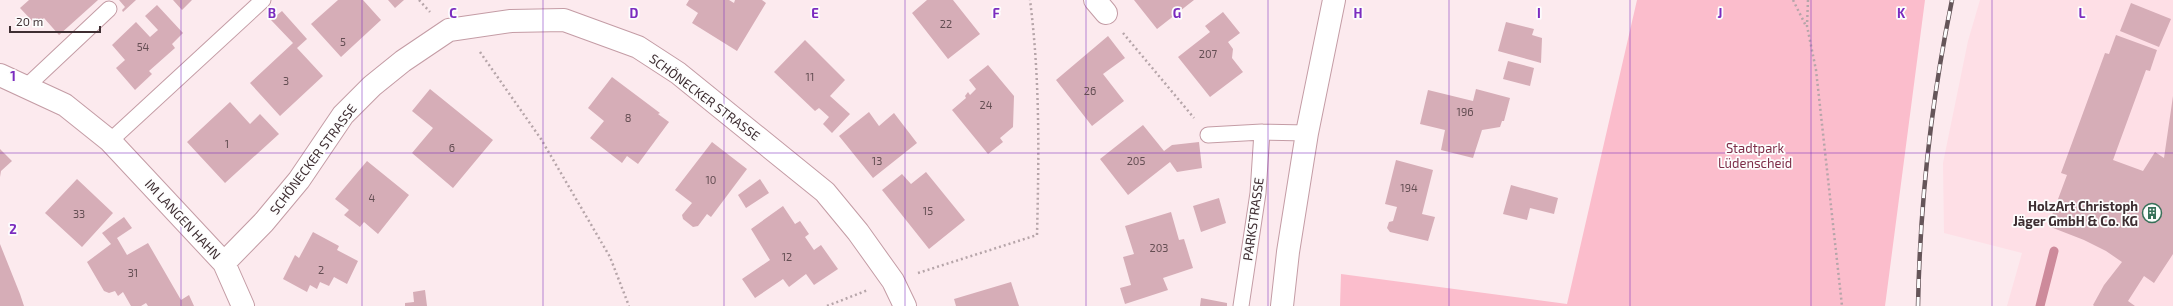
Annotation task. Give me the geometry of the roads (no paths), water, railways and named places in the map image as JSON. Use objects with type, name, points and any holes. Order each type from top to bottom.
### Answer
[{"type":"street","points":[[1282,306],[1288,252],[1307,133],[1334,0]]},
{"type":"street","name":"SCHÖNECKER STRASSE","points":[[224,263],[264,222],[299,180],[343,115],[372,86],[403,61],[449,30],[511,21],[564,20],[638,47],[678,73],[825,192],[858,232],[893,281],[905,306]]},
{"type":"street","name":"IM LANGEN HAHN","points":[[0,75],[27,86],[65,105],[110,141],[224,263],[243,306]]},
{"type":"lane","points":[[110,141],[263,0]]},
{"type":"lane","points":[[27,86],[109,9]]},
{"type":"lane","points":[[1208,135],[1262,132],[1307,133]]},
{"type":"lane","name":"PARKSTRASSE","points":[[1241,306],[1258,193],[1262,132]]},
{"type":"waterway","points":[[2040,306],[2054,251]]},
{"type":"railway","points":[[1918,306],[1921,229],[1928,152],[1938,76],[1952,0]]},
{"type":"place","name":"HolzArt Christoph Jäger GmbH & Co. KG","points":[[2152,213]]},
{"type":"park label","name":"Stadtpark Lüdenscheid","points":[[1755,156]]}]
